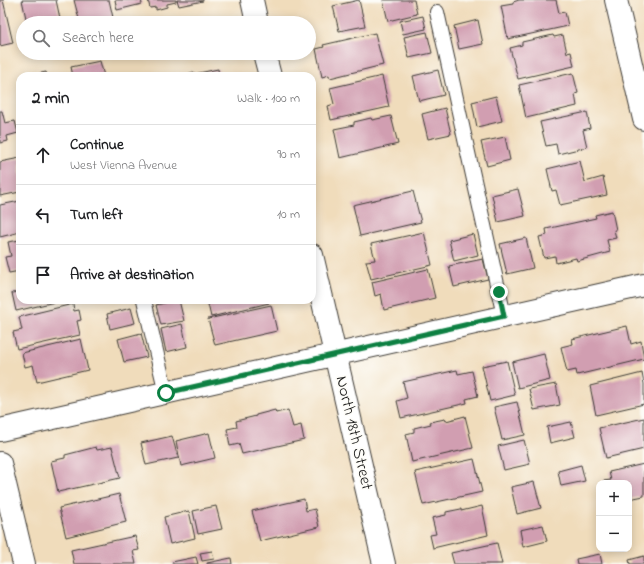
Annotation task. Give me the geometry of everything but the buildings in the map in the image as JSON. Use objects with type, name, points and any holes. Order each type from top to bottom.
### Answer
[{"type":"street","points":[[252,0],[255,16]]},
{"type":"street","points":[[616,0],[644,119]]},
{"type":"street","points":[[266,60],[269,72]]},
{"type":"street","name":"North 18th Street","points":[[316,272],[384,564]]},
{"type":"street","points":[[0,430],[644,285]]},
{"type":"street","points":[[0,463],[24,564]]},
{"type":"lane","points":[[437,12],[504,316]]},
{"type":"lane","points":[[145,304],[166,393]]},
{"type":"route","points":[[166,393],[504,316],[499,292]]}]
